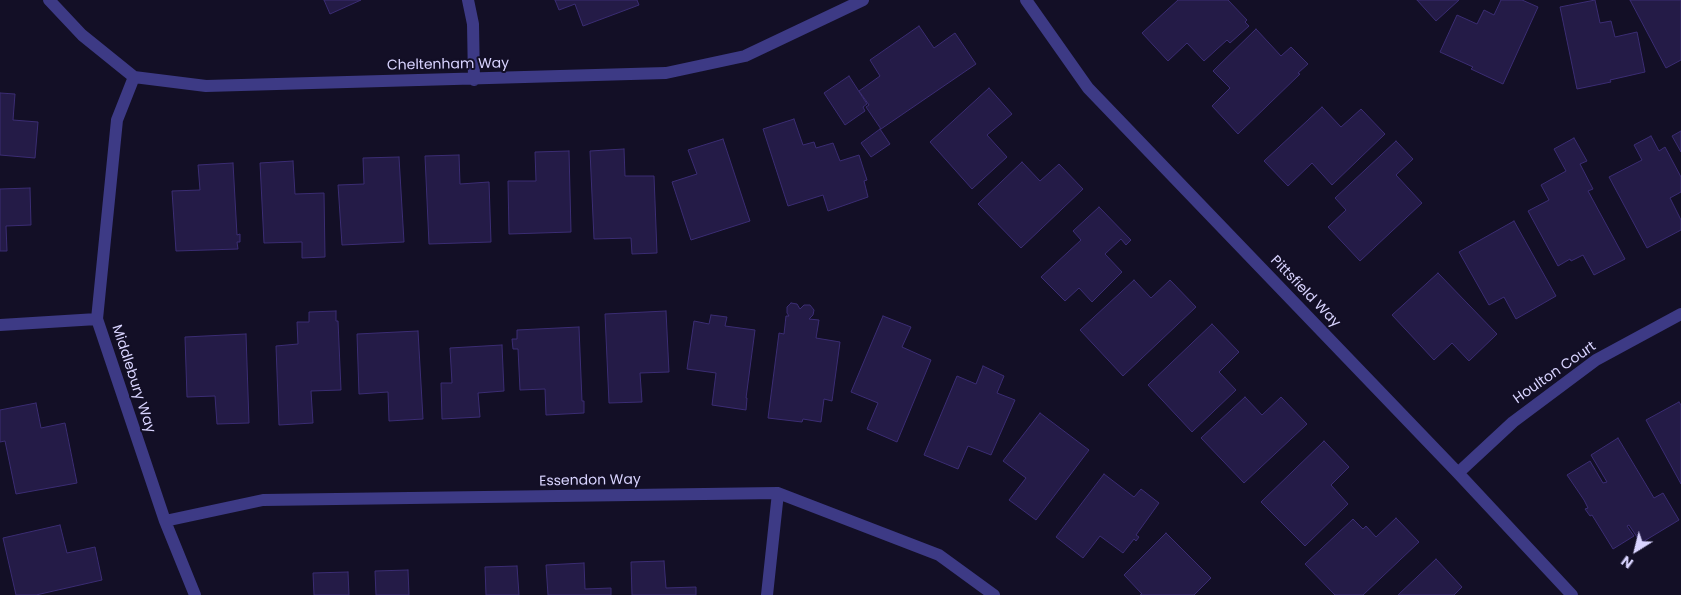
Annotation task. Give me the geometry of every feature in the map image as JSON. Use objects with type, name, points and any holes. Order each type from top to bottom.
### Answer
[{"type":"street","points":[[48,0],[82,34],[134,77]]},
{"type":"street","points":[[468,0],[474,24],[474,80]]},
{"type":"street","name":"Cheltenham Way","points":[[134,77],[206,86],[474,80],[666,73],[746,56],[863,0]]},
{"type":"street","name":"Pittsfield Way","points":[[1026,0],[1088,88],[1458,473],[1572,595]]},
{"type":"street","name":"Middlebury Way","points":[[134,77],[117,120],[97,318],[164,522],[195,595]]},
{"type":"street","name":"Houlton Court","points":[[1458,473],[1513,422],[1596,360],[1681,314]]},
{"type":"street","points":[[0,325],[97,318]]},
{"type":"street","points":[[767,595],[778,493]]},
{"type":"street","name":"Essendon Way","points":[[164,522],[263,500],[778,493],[939,555],[994,595]]},
{"type":"building","points":[[324,0],[361,0],[330,14]]},
{"type":"building","points":[[555,0],[637,0],[639,5],[583,26],[575,4],[559,10]]},
{"type":"building","points":[[1178,0],[1228,0],[1247,20],[1245,22],[1249,26],[1230,43],[1227,40],[1204,61],[1187,43],[1168,61],[1142,33]]},
{"type":"building","points":[[1417,0],[1459,0],[1436,21]]},
{"type":"building","points":[[1501,0],[1522,0],[1538,7],[1503,84],[1471,69],[1473,67],[1440,52],[1457,15],[1477,24],[1484,10],[1494,15]]},
{"type":"building","points":[[1595,0],[1600,23],[1611,21],[1615,37],[1637,32],[1645,72],[1577,89],[1560,7]]},
{"type":"building","points":[[1630,0],[1681,0],[1681,60],[1666,68]]},
{"type":"building","points":[[919,26],[934,48],[955,33],[976,64],[881,129],[866,107],[869,105],[859,91],[880,76],[870,60]]},
{"type":"building","points":[[1256,29],[1281,56],[1291,47],[1308,64],[1238,134],[1212,106],[1230,88],[1213,71]]},
{"type":"building","points":[[849,76],[867,104],[863,107],[865,111],[845,125],[824,93]]},
{"type":"building","points":[[989,88],[1012,114],[987,135],[1007,157],[972,189],[930,142]]},
{"type":"building","points":[[0,93],[15,94],[13,120],[38,122],[35,158],[0,155]]},
{"type":"building","points":[[1322,107],[1341,127],[1361,109],[1385,134],[1332,185],[1312,163],[1288,186],[1264,161]]},
{"type":"building","points":[[794,119],[803,145],[814,142],[816,148],[833,143],[840,161],[859,155],[867,180],[864,181],[868,197],[828,211],[823,195],[788,206],[763,129]]},
{"type":"building","points":[[880,129],[890,144],[871,157],[861,143]]},
{"type":"building","points":[[1681,131],[1681,152],[1672,136]]},
{"type":"building","points":[[1651,136],[1659,151],[1665,147],[1681,177],[1681,192],[1670,198],[1681,220],[1681,230],[1647,248],[1609,177],[1642,160],[1634,145]]},
{"type":"building","points":[[1574,138],[1587,161],[1580,164],[1593,189],[1588,191],[1625,259],[1594,275],[1583,255],[1571,261],[1570,259],[1558,266],[1528,211],[1549,200],[1541,185],[1566,171],[1554,149]]},
{"type":"building","points":[[723,139],[750,221],[691,240],[672,182],[697,174],[688,150]]},
{"type":"building","points":[[1396,141],[1413,159],[1396,175],[1422,203],[1360,261],[1328,227],[1346,210],[1335,198]]},
{"type":"building","points":[[624,149],[625,176],[654,176],[657,253],[632,254],[631,238],[594,239],[590,151]]},
{"type":"building","points":[[569,151],[571,232],[509,234],[508,181],[536,181],[535,152]]},
{"type":"building","points":[[459,155],[460,184],[489,182],[491,242],[429,244],[425,156]]},
{"type":"building","points":[[399,157],[404,242],[342,245],[338,185],[364,184],[363,158]]},
{"type":"building","points":[[293,161],[295,194],[324,193],[325,257],[302,258],[302,242],[264,243],[260,163]]},
{"type":"building","points":[[1022,162],[1040,181],[1059,164],[1083,189],[1021,248],[978,204]]},
{"type":"building","points":[[233,163],[237,235],[240,234],[240,242],[237,242],[238,249],[176,251],[172,191],[200,190],[198,165]]},
{"type":"building","points":[[30,188],[31,225],[6,226],[7,251],[0,251],[0,189]]},
{"type":"building","points":[[1099,207],[1131,240],[1126,245],[1121,239],[1105,254],[1122,272],[1092,302],[1079,288],[1065,301],[1041,277],[1081,240],[1073,231]]},
{"type":"building","points":[[1514,221],[1556,296],[1516,319],[1504,297],[1489,305],[1459,252]]},
{"type":"building","points":[[1438,273],[1497,334],[1469,361],[1452,343],[1434,360],[1392,315]]},
{"type":"building","points":[[1134,280],[1151,298],[1170,280],[1196,307],[1123,376],[1080,330]]},
{"type":"building","points":[[791,303],[797,304],[800,309],[804,305],[810,305],[814,310],[813,315],[809,319],[819,320],[816,338],[840,342],[832,401],[824,399],[821,422],[803,419],[802,422],[768,418],[779,333],[784,334],[786,316],[789,316],[787,307]]},
{"type":"building","points":[[336,311],[341,390],[311,391],[313,423],[279,425],[276,346],[298,344],[297,322],[309,322],[309,312]]},
{"type":"building","points":[[666,311],[669,372],[640,373],[642,402],[609,403],[605,314]]},
{"type":"building","points":[[711,315],[727,317],[725,326],[755,330],[746,410],[712,405],[716,373],[687,369],[694,321],[709,324]]},
{"type":"building","points":[[883,316],[911,327],[902,347],[931,360],[897,442],[867,429],[878,403],[851,392]]},
{"type":"building","points":[[1212,324],[1239,352],[1219,372],[1236,390],[1192,432],[1148,385]]},
{"type":"building","points":[[579,327],[584,413],[546,415],[545,389],[520,390],[518,349],[513,349],[512,339],[517,339],[517,330]]},
{"type":"building","points":[[418,331],[423,419],[389,421],[388,392],[359,394],[357,334]]},
{"type":"building","points":[[246,334],[249,423],[217,424],[215,396],[187,397],[185,337]]},
{"type":"building","points":[[502,345],[504,391],[478,393],[480,417],[442,419],[441,383],[452,383],[450,348]]},
{"type":"building","points":[[983,366],[1004,376],[997,393],[1015,400],[991,455],[968,446],[958,469],[924,455],[957,376],[976,384]]},
{"type":"building","points":[[1245,397],[1262,415],[1281,397],[1307,424],[1244,483],[1201,438]]},
{"type":"building","points":[[1679,402],[1681,405],[1681,484],[1646,420]]},
{"type":"building","points":[[36,403],[41,428],[65,423],[77,483],[16,494],[5,441],[0,442],[0,410]]},
{"type":"building","points":[[1040,413],[1089,450],[1036,520],[1009,500],[1026,478],[1003,461]]},
{"type":"building","points":[[1618,438],[1654,498],[1663,493],[1679,520],[1641,543],[1629,525],[1627,526],[1634,536],[1613,549],[1592,515],[1590,516],[1585,509],[1588,508],[1584,500],[1567,475],[1590,461],[1603,483],[1607,482],[1591,455]]},
{"type":"building","points":[[1324,441],[1349,467],[1331,485],[1348,504],[1305,546],[1261,502]]},
{"type":"building","points":[[1104,474],[1134,497],[1141,489],[1159,503],[1136,535],[1139,537],[1136,541],[1134,539],[1123,553],[1100,536],[1083,558],[1056,537]]},
{"type":"building","points":[[1396,518],[1419,542],[1363,595],[1335,595],[1305,564],[1353,519],[1363,529],[1366,526],[1376,537]]},
{"type":"building","points":[[60,525],[67,553],[95,547],[102,580],[36,595],[16,595],[3,538]]},
{"type":"building","points":[[1166,533],[1211,578],[1194,595],[1140,595],[1142,594],[1124,575]]},
{"type":"building","points":[[1436,559],[1462,587],[1454,595],[1398,595]]},
{"type":"building","points":[[664,561],[666,588],[696,587],[696,595],[632,595],[631,562]]},
{"type":"building","points":[[584,563],[585,589],[611,588],[611,595],[548,595],[546,565]]},
{"type":"building","points":[[517,566],[519,595],[486,595],[485,567]]},
{"type":"building","points":[[408,570],[409,595],[376,595],[375,571]]},
{"type":"building","points":[[348,572],[349,595],[314,595],[313,573]]}]
